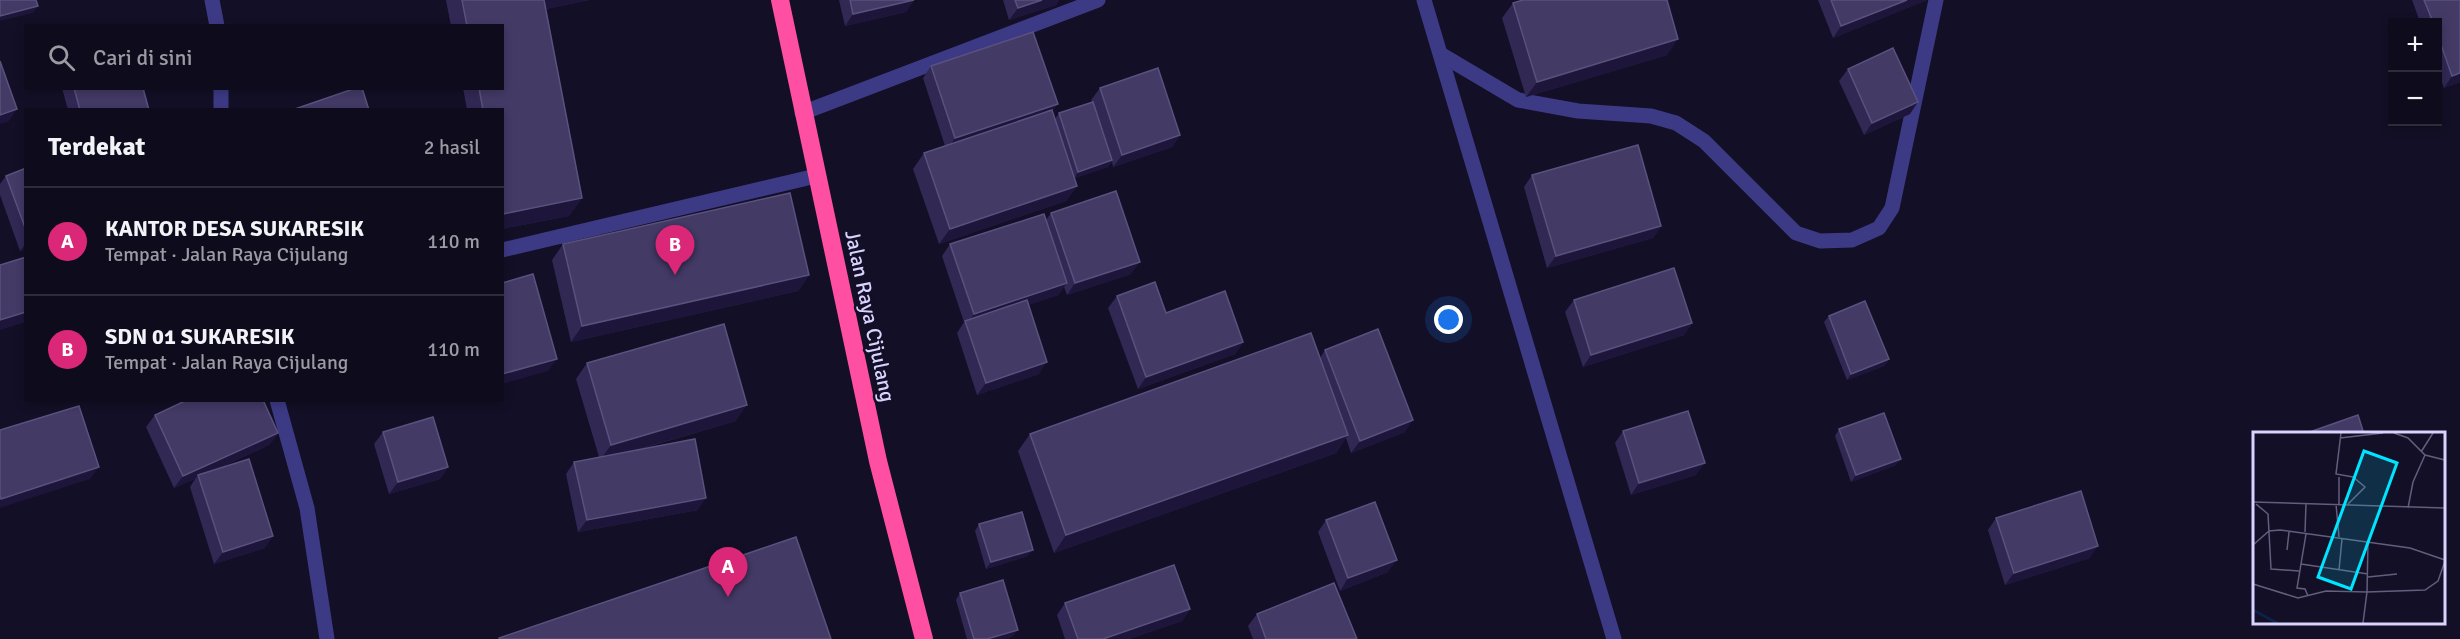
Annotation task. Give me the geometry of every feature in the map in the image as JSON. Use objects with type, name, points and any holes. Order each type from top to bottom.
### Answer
[{"type":"highway","name":"Jalan Raya Cijulang","points":[[780,0],[802,113],[878,460],[924,639]]},
{"type":"street","points":[[212,0],[217,24]]},
{"type":"street","points":[[802,113],[1098,0]]},
{"type":"street","points":[[1424,0],[1614,639]]},
{"type":"street","points":[[1442,55],[1518,100],[1578,111],[1651,116],[1676,123],[1704,141],[1796,233],[1820,241],[1852,240],[1879,228],[1892,208],[1936,0]]},
{"type":"street","points":[[221,90],[221,108]]},
{"type":"street","points":[[504,250],[816,176]]},
{"type":"street","points":[[279,402],[307,508],[327,639]]},
{"type":"building","points":[[0,0],[36,0],[38,6],[0,16]]},
{"type":"building","points":[[462,0],[544,0],[582,198],[504,214],[504,108],[483,108],[479,90],[504,90],[504,24],[467,24]]},
{"type":"building","points":[[850,0],[914,0],[853,14]]},
{"type":"building","points":[[1015,0],[1042,0],[1018,8]]},
{"type":"building","points":[[1523,0],[1667,0],[1678,39],[1537,82],[1513,3]]},
{"type":"building","points":[[1831,0],[1907,0],[1841,26]]},
{"type":"building","points":[[2424,0],[2460,0],[2460,73],[2452,76],[2442,47],[2442,18],[2431,18]]},
{"type":"building","points":[[1033,32],[1058,104],[955,138],[931,66]]},
{"type":"building","points":[[1893,48],[1918,102],[1872,123],[1848,69]]},
{"type":"building","points":[[0,61],[17,109],[0,115]]},
{"type":"building","points":[[1158,68],[1180,135],[1122,155],[1100,88]]},
{"type":"building","points":[[75,90],[144,90],[148,108],[79,108]]},
{"type":"building","points":[[350,90],[363,90],[368,108],[298,108]]},
{"type":"building","points":[[1093,102],[1112,160],[1078,172],[1059,113]]},
{"type":"building","points":[[1052,110],[1077,186],[950,229],[924,153]]},
{"type":"building","points":[[1638,145],[1661,226],[1556,256],[1532,175]]},
{"type":"building","points":[[24,169],[24,225],[6,176]]},
{"type":"building","points":[[1116,191],[1140,262],[1075,283],[1051,213]]},
{"type":"building","points":[[790,193],[809,275],[582,326],[563,244]]},
{"type":"building","points":[[1044,214],[1067,283],[974,314],[950,244]]},
{"type":"building","points":[[24,258],[24,313],[0,320],[0,265]]},
{"type":"building","points":[[1674,268],[1692,323],[1591,355],[1574,300]]},
{"type":"building","points":[[533,274],[557,359],[504,373],[504,282]]},
{"type":"building","points":[[1155,282],[1166,313],[1225,291],[1243,342],[1146,377],[1117,296]]},
{"type":"building","points":[[1027,300],[1047,362],[986,383],[965,321]]},
{"type":"building","points":[[1865,301],[1889,359],[1851,374],[1829,316]]},
{"type":"building","points":[[724,324],[747,405],[611,445],[587,363]]},
{"type":"building","points":[[1378,329],[1413,420],[1360,441],[1325,350]]},
{"type":"building","points":[[1311,333],[1348,435],[1066,535],[1030,434]]},
{"type":"building","points":[[183,402],[264,402],[278,433],[183,476],[155,415]]},
{"type":"building","points":[[79,406],[99,467],[1,499],[0,430]]},
{"type":"building","points":[[1688,411],[1705,463],[1639,483],[1623,431]]},
{"type":"building","points":[[1884,413],[1901,459],[1856,475],[1839,429]]},
{"type":"building","points":[[2358,415],[2363,432],[2310,432]]},
{"type":"building","points":[[433,417],[448,467],[398,482],[383,432]]},
{"type":"building","points":[[695,439],[706,498],[587,520],[574,462]]},
{"type":"building","points":[[249,459],[273,536],[223,552],[198,475]]},
{"type":"building","points":[[2081,491],[2098,546],[2014,573],[1996,518]]},
{"type":"building","points":[[1375,502],[1397,560],[1348,578],[1326,520]]},
{"type":"building","points":[[1022,512],[1033,550],[991,562],[979,524]]},
{"type":"building","points":[[796,537],[831,639],[499,639],[499,638]]},
{"type":"building","points":[[1174,565],[1190,609],[1103,639],[1078,639],[1065,603]]},
{"type":"building","points":[[1003,580],[1018,630],[987,639],[974,639],[960,593]]},
{"type":"building","points":[[1334,583],[1357,639],[1266,639],[1257,614]]},
{"type":"place","name":"SDN 01 SUKARESIK","points":[[675,275]]},
{"type":"place","name":"KANTOR DESA SUKARESIK","points":[[728,597]]}]
